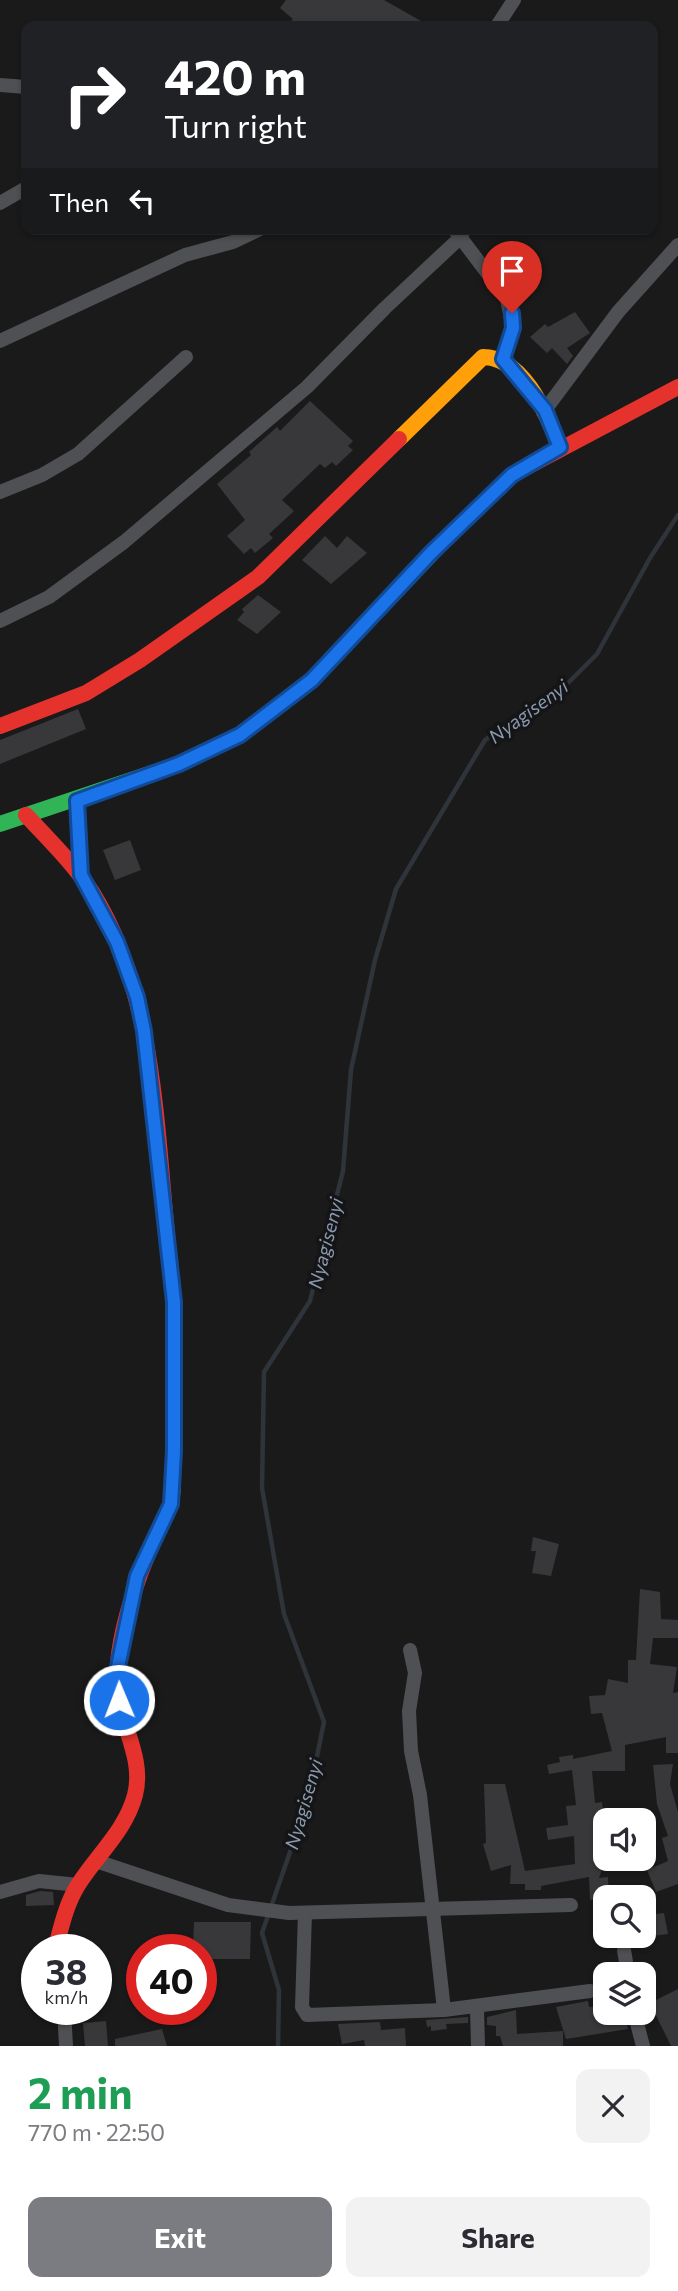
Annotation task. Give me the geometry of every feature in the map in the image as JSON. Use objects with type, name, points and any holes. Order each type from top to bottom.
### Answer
[{"type":"street","points":[[500,21],[514,0]]},
{"type":"street","points":[[0,85],[21,87]]},
{"type":"street","points":[[0,203],[21,191]]},
{"type":"street","points":[[0,341],[185,255],[233,242],[248,235]]},
{"type":"street","points":[[0,621],[49,597],[124,542],[307,387],[456,235]]},
{"type":"street","points":[[459,235],[507,299],[512,313],[513,328],[503,359]]},
{"type":"street","points":[[545,410],[618,312],[678,245]]},
{"type":"street","points":[[0,726],[86,693],[140,660],[247,584],[483,357],[492,355],[503,359],[545,410],[560,447]]},
{"type":"street","points":[[0,492],[42,475],[78,454],[186,357]]},
{"type":"street","points":[[0,824],[77,801],[179,764],[240,735],[312,680],[431,553],[512,475],[560,447],[678,387]]},
{"type":"street","points":[[77,801],[81,875]]},
{"type":"street","points":[[26,815],[81,875],[117,942],[137,997],[144,1031],[174,1302],[174,1451],[171,1504],[137,1576],[116,1676],[119,1700],[138,1765],[135,1795],[117,1833],[78,1885],[67,1908],[60,1934]]},
{"type":"street","points":[[410,1650],[415,1673],[410,1712],[411,1752],[420,1795],[444,2010]]},
{"type":"street","points":[[96,1861],[228,1905],[253,1910],[305,1913],[571,1905]]},
{"type":"street","points":[[0,1892],[39,1881],[78,1885]]},
{"type":"street","points":[[305,1913],[302,2007],[307,2015],[477,2008],[590,1991]]},
{"type":"street","points":[[624,1950],[626,1962]]},
{"type":"street","points":[[477,2008],[478,2046]]},
{"type":"street","points":[[65,2025],[66,2046]]},
{"type":"street","points":[[637,2025],[643,2046]]},
{"type":"building","points":[[286,0],[384,0],[421,21],[291,21],[293,19],[280,8]]},
{"type":"building","points":[[575,312],[590,333],[567,348],[573,356],[567,364],[552,348],[547,353],[530,337],[545,324],[548,327]]},
{"type":"building","points":[[310,401],[353,441],[348,446],[353,450],[336,466],[332,462],[325,468],[320,464],[282,500],[294,511],[269,534],[273,538],[255,553],[251,548],[244,554],[227,536],[245,520],[217,484],[251,455],[249,452],[277,427],[280,431]]},
{"type":"building","points":[[325,536],[337,548],[347,536],[367,553],[331,584],[302,560]]},
{"type":"building","points":[[258,595],[281,612],[257,634],[237,620],[244,612],[242,609]]},
{"type":"building","points":[[78,709],[86,729],[0,764],[0,740]]},
{"type":"building","points":[[130,840],[141,870],[115,880],[103,850]]},
{"type":"building","points":[[533,1537],[559,1544],[551,1576],[532,1573],[536,1551],[531,1551]]},
{"type":"building","points":[[640,1589],[660,1592],[661,1619],[678,1620],[678,1638],[653,1638],[650,1664],[677,1667],[673,1693],[678,1692],[678,1753],[666,1753],[666,1737],[625,1745],[625,1771],[592,1771],[595,1803],[602,1802],[603,1808],[593,1808],[593,1871],[601,1871],[599,1878],[608,1877],[608,1885],[593,1885],[593,1900],[590,1900],[589,1877],[541,1886],[541,1890],[525,1890],[525,1884],[510,1884],[511,1865],[491,1871],[483,1844],[486,1843],[484,1784],[505,1784],[525,1871],[575,1864],[574,1836],[548,1840],[546,1828],[568,1825],[566,1806],[576,1805],[572,1770],[549,1774],[547,1765],[560,1762],[559,1757],[573,1755],[573,1759],[612,1751],[602,1713],[591,1714],[589,1696],[605,1695],[608,1679],[628,1683],[628,1660],[636,1660]]},
{"type":"building","points":[[673,1764],[670,1784],[678,1812],[678,1884],[656,1892],[656,1885],[653,1885],[647,1871],[656,1871],[656,1866],[668,1861],[662,1838],[668,1836],[657,1804],[653,1765]]},
{"type":"building","points":[[40,1891],[53,1892],[54,1905],[26,1906],[26,1895]]},
{"type":"building","points":[[664,1913],[668,1934],[656,1936],[656,1914]]},
{"type":"building","points":[[194,1922],[251,1922],[250,1959],[217,1959],[217,1934],[194,1934]]},
{"type":"building","points":[[678,1989],[678,2046],[671,2046],[656,2015],[656,2000]]},
{"type":"building","points":[[588,2001],[589,2007],[593,2007],[593,2025],[627,2025],[628,2029],[566,2039],[556,2007]]},
{"type":"building","points":[[516,2010],[517,2034],[563,2031],[563,2046],[503,2046],[500,2036],[496,2036],[496,2026],[487,2025],[487,2017]]},
{"type":"building","points":[[468,2017],[468,2023],[446,2024],[447,2029],[431,2031],[431,2026],[427,2027],[426,2020]]},
{"type":"building","points":[[380,2022],[381,2030],[405,2028],[406,2046],[365,2046],[364,2040],[342,2044],[338,2024]]},
{"type":"building","points":[[83,2025],[106,2025],[108,2046],[85,2046]]},
{"type":"building","points":[[162,2029],[167,2046],[115,2046],[115,2039]]},
{"type":"waterway","name":"Nyagisenyi","points":[[278,2046],[279,1990],[262,1933],[308,1800],[324,1722],[284,1614],[262,1488],[264,1372],[310,1301],[343,1171],[351,1070],[375,960],[396,889],[485,740],[562,689],[597,654],[650,558],[678,515]]},
{"type":"traffic: fast","points":[[0,824],[179,764],[240,735],[312,680],[438,547]]},
{"type":"traffic: fast","points":[[158,1532],[171,1504],[173,1488],[174,1302],[169,1254]]},
{"type":"traffic: slow","points":[[399,439],[483,357],[498,360],[522,377],[541,404],[560,447]]},
{"type":"traffic: jam","points":[[438,547],[512,475],[678,387]]},
{"type":"traffic: jam","points":[[0,726],[86,693],[140,660],[258,577],[399,439]]},
{"type":"traffic: jam","points":[[26,815],[85,881],[113,933],[130,976],[150,1067],[169,1254]]},
{"type":"traffic: jam","points":[[59,1934],[74,1892],[125,1820],[135,1795],[137,1769],[118,1696],[117,1677],[122,1634],[128,1612],[158,1532]]},
{"type":"route","points":[[119,1700],[116,1676],[137,1576],[171,1504],[174,1451],[174,1302],[163,1228],[144,1031],[137,997],[117,942],[81,875],[77,801],[179,764],[240,735],[312,680],[431,553],[512,475],[560,447],[545,410],[533,392],[503,359],[513,328],[512,313]]}]
